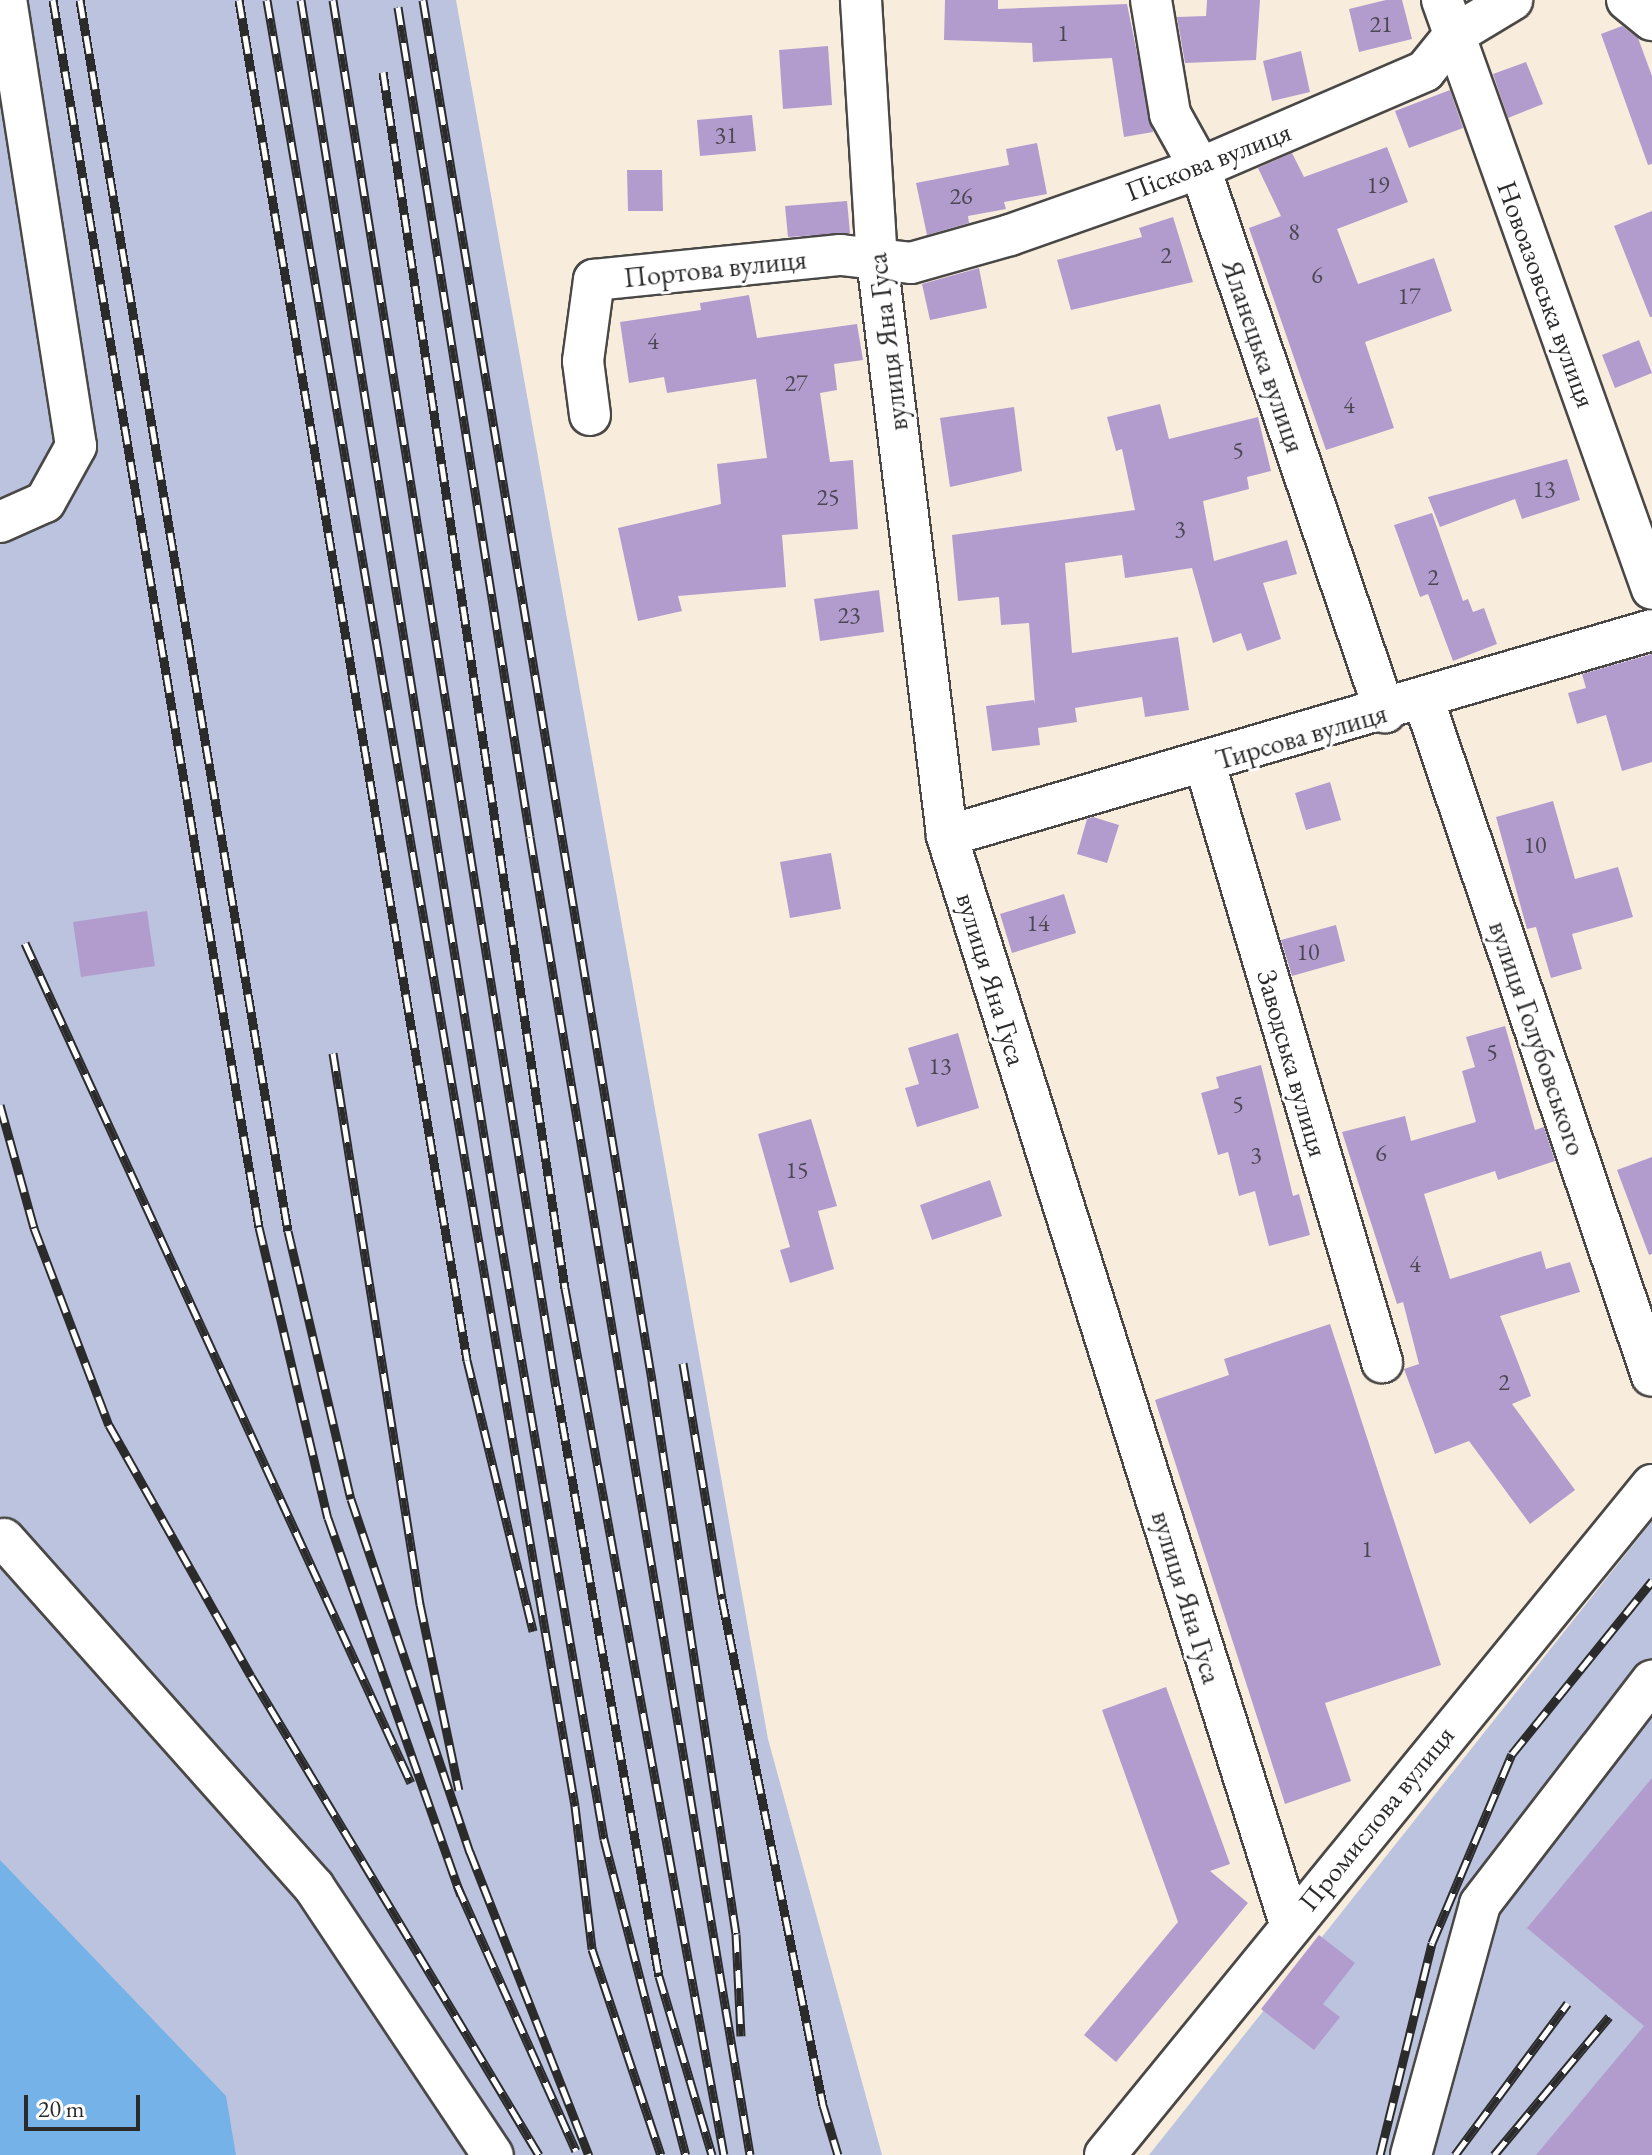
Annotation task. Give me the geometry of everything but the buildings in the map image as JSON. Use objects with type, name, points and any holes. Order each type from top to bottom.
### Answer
[{"type":"street","points":[[0,522],[45,502],[76,446],[6,0]]},
{"type":"street","name":"вулиця Яна Гуса","points":[[861,0],[877,259],[947,836],[1290,1924]]},
{"type":"street","name":"Яланецька вулиця","points":[[1151,0],[1170,114],[1200,168],[1385,712]]},
{"type":"street","name":"Піскова вулиця","points":[[877,259],[911,263],[1200,168],[1425,71],[1448,18],[1512,0]]},
{"type":"street","points":[[1627,0],[1652,20]]},
{"type":"street","name":"Новоазовська вулиця","points":[[1448,18],[1652,589]]},
{"type":"street","name":"Портова вулиця","points":[[590,415],[583,361],[594,280],[841,255],[877,259]]},
{"type":"street","name":"Тирсова вулиця","points":[[947,836],[1424,701],[1652,630]]},
{"type":"street","name":"вулиця Голубовського","points":[[1424,701],[1652,1376]]},
{"type":"street","name":"Заводська вулиця","points":[[1205,764],[1382,1362]]},
{"type":"street","name":"Промислова вулиця","points":[[1105,2155],[1290,1924],[1652,1485]]},
{"type":"street","points":[[4,1539],[314,1887],[493,2155]]},
{"type":"street","points":[[1411,2155],[1480,1904],[1652,1681]]},
{"type":"shaded area","points":[[0,0],[456,0],[768,1739],[882,2155],[0,2155]]},
{"type":"shaded area","points":[[1652,1521],[1652,2155],[1149,2155]]},
{"type":"water","points":[[0,1860],[226,2096],[236,2155],[0,2155]]},
{"type":"railway","points":[[53,0],[259,1227],[328,1518],[461,1895]]},
{"type":"railway","points":[[80,0],[288,1231],[351,1499],[470,1852],[589,2155]]},
{"type":"railway","points":[[239,0],[467,1360],[533,1631]]},
{"type":"railway","points":[[267,0],[575,1806],[592,1949],[661,2155]]},
{"type":"railway","points":[[301,0],[500,1235],[604,1839],[686,2155]]},
{"type":"railway","points":[[333,0],[556,1387],[659,1976],[712,2155]]},
{"type":"railway","points":[[423,0],[652,1381],[736,1934],[741,2036]]},
{"type":"railway","points":[[398,7],[530,837],[750,2155]]},
{"type":"railway","points":[[383,72],[565,1288],[724,2155]]},
{"type":"railway","points":[[25,943],[411,1783]]},
{"type":"railway","points":[[333,1053],[420,1604],[459,1790]]},
{"type":"railway","points":[[0,1105],[34,1228],[109,1425],[251,1676],[539,2155]]},
{"type":"railway","points":[[683,1363],[722,1599],[823,2105],[838,2155]]},
{"type":"railway","points":[[1380,2155],[1432,1943],[1512,1754],[1652,1581]]},
{"type":"railway","points":[[457,1885],[576,2151]]},
{"type":"railway","points":[[1455,2155],[1568,2003]]},
{"type":"railway","points":[[1494,2155],[1609,2017]]}]
